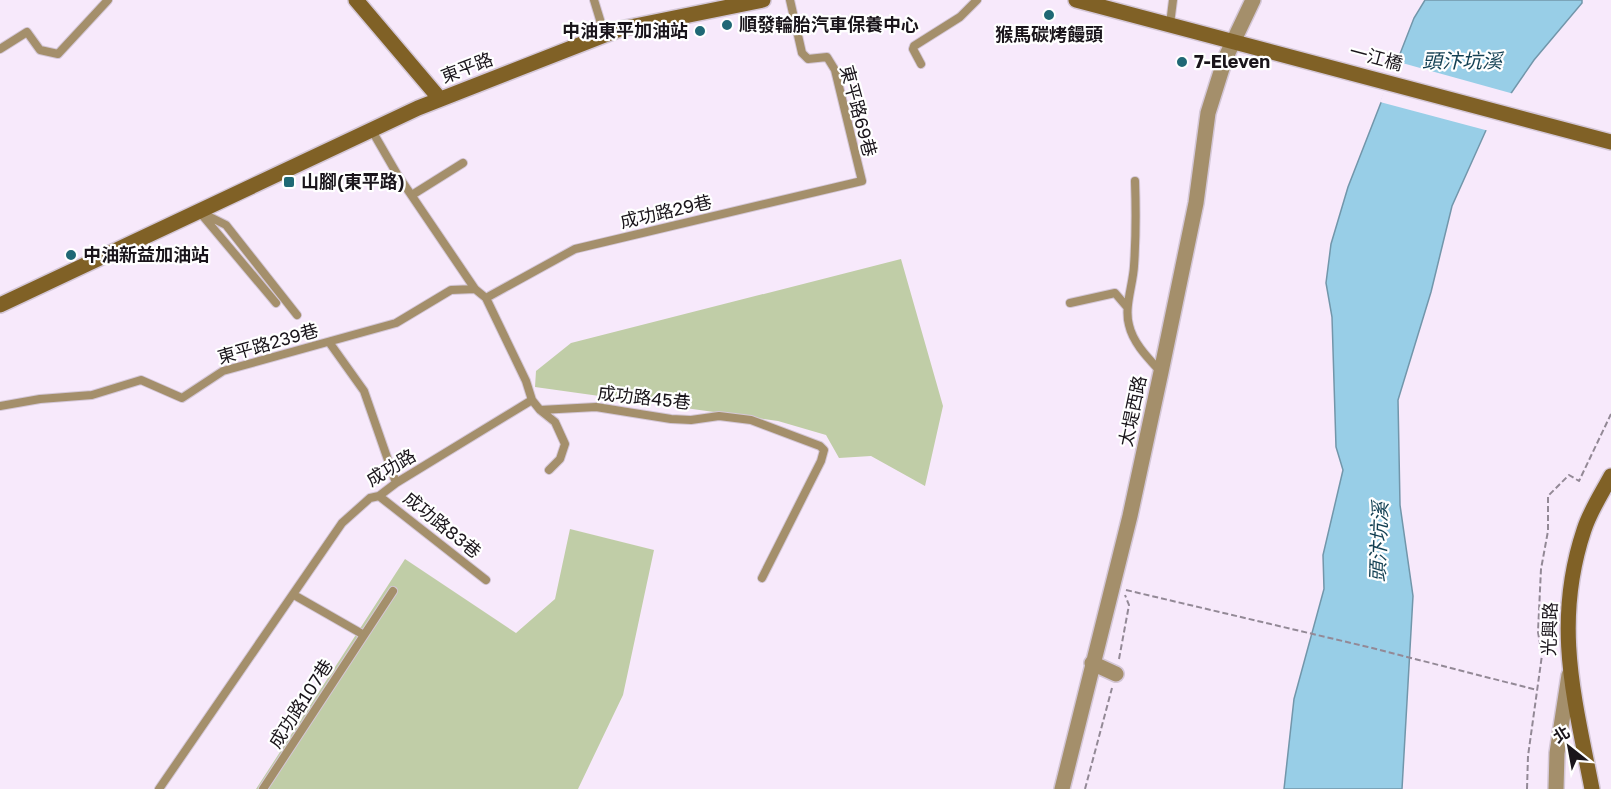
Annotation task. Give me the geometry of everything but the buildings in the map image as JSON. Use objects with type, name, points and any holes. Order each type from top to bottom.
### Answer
[{"type":"main road","points":[[356,0],[440,99]]},
{"type":"main road","name":"東平路","points":[[0,305],[371,129],[440,99],[633,26],[763,0]]},
{"type":"main road","points":[[1076,0],[1235,40]]},
{"type":"main road","name":"一江橋","points":[[1235,40],[1611,142]]},
{"type":"main road","name":"光興路","points":[[1592,789],[1569,675],[1566,641],[1574,568],[1585,528],[1611,476]]},
{"type":"street","name":"太堤西路","points":[[1062,789],[1130,516],[1196,203],[1208,113],[1219,75],[1253,0]]},
{"type":"street","points":[[1092,663],[1116,674]]},
{"type":"street","points":[[1556,789],[1557,753],[1569,675]]},
{"type":"lane","points":[[0,49],[27,32],[40,50],[49,54],[58,54],[108,0]]},
{"type":"lane","points":[[594,0],[605,36]]},
{"type":"lane","name":"東平路69巷","points":[[790,0],[802,53],[808,59],[827,57],[835,70],[862,181]]},
{"type":"lane","points":[[921,64],[913,49],[914,46],[960,17],[977,0]]},
{"type":"lane","points":[[1170,24],[1173,0]]},
{"type":"lane","points":[[371,129],[412,195],[476,289],[486,298],[526,381],[532,400],[555,423],[565,444],[560,459],[549,470]]},
{"type":"lane","points":[[412,195],[464,163]]},
{"type":"lane","name":"成功路29巷","points":[[486,298],[575,249],[862,181]]},
{"type":"lane","points":[[1135,181],[1134,266],[1127,307],[1129,327],[1142,352],[1161,372]]},
{"type":"lane","points":[[200,212],[276,303]]},
{"type":"lane","points":[[200,212],[226,225],[297,315]]},
{"type":"lane","name":"東平路239巷","points":[[0,406],[40,399],[92,395],[141,380],[182,398],[222,371],[396,323],[451,291],[476,289]]},
{"type":"lane","points":[[1070,303],[1114,293],[1127,307]]},
{"type":"lane","points":[[329,342],[364,391],[396,483]]},
{"type":"lane","name":"成功路","points":[[159,789],[342,523],[370,498],[379,496],[396,483],[532,400]]},
{"type":"lane","name":"成功路45巷","points":[[540,410],[596,407],[671,419],[691,420],[719,416],[751,420],[820,446],[824,450],[821,461],[762,578]]},
{"type":"lane","name":"成功路83巷","points":[[379,496],[486,580]]},
{"type":"lane","name":"成功路107巷","points":[[263,789],[393,591]]},
{"type":"lane","points":[[294,595],[364,635]]},
{"type":"path","points":[[1527,789],[1528,756],[1542,655],[1539,632],[1541,569],[1548,531],[1548,496],[1569,475],[1579,481],[1611,414]]},
{"type":"path","points":[[1085,789],[1116,674],[1129,605],[1123,589],[1537,690]]},
{"type":"green space","points":[[901,259],[943,406],[925,486],[871,456],[839,458],[826,435],[778,421],[535,387],[536,371],[571,343]]},
{"type":"green space","points":[[570,529],[654,550],[623,695],[578,789],[256,789],[405,559],[516,633],[555,599]]},
{"type":"water","name":"頭汴坑溪","points":[[1425,0],[1582,0],[1582,3],[1534,60],[1487,128],[1452,206],[1431,292],[1398,400],[1400,505],[1413,596],[1402,789],[1284,789],[1294,699],[1324,589],[1323,555],[1343,470],[1336,447],[1332,317],[1326,283],[1331,244],[1348,187],[1414,18]]},
{"type":"pier","points":[[1395,61],[1514,94],[1489,131],[1380,102]]},
{"type":"place","name":"猴馬碳烤饅頭","points":[[1049,15]]},
{"type":"place","name":"順發輪胎汽車保養中心","points":[[727,25]]},
{"type":"place","name":"中油東平加油站","points":[[700,31]]},
{"type":"place","name":"7-Eleven","points":[[1182,62]]},
{"type":"place","name":"山腳(東平路)","points":[[289,182]]},
{"type":"place","name":"中油新益加油站","points":[[71,255]]}]
